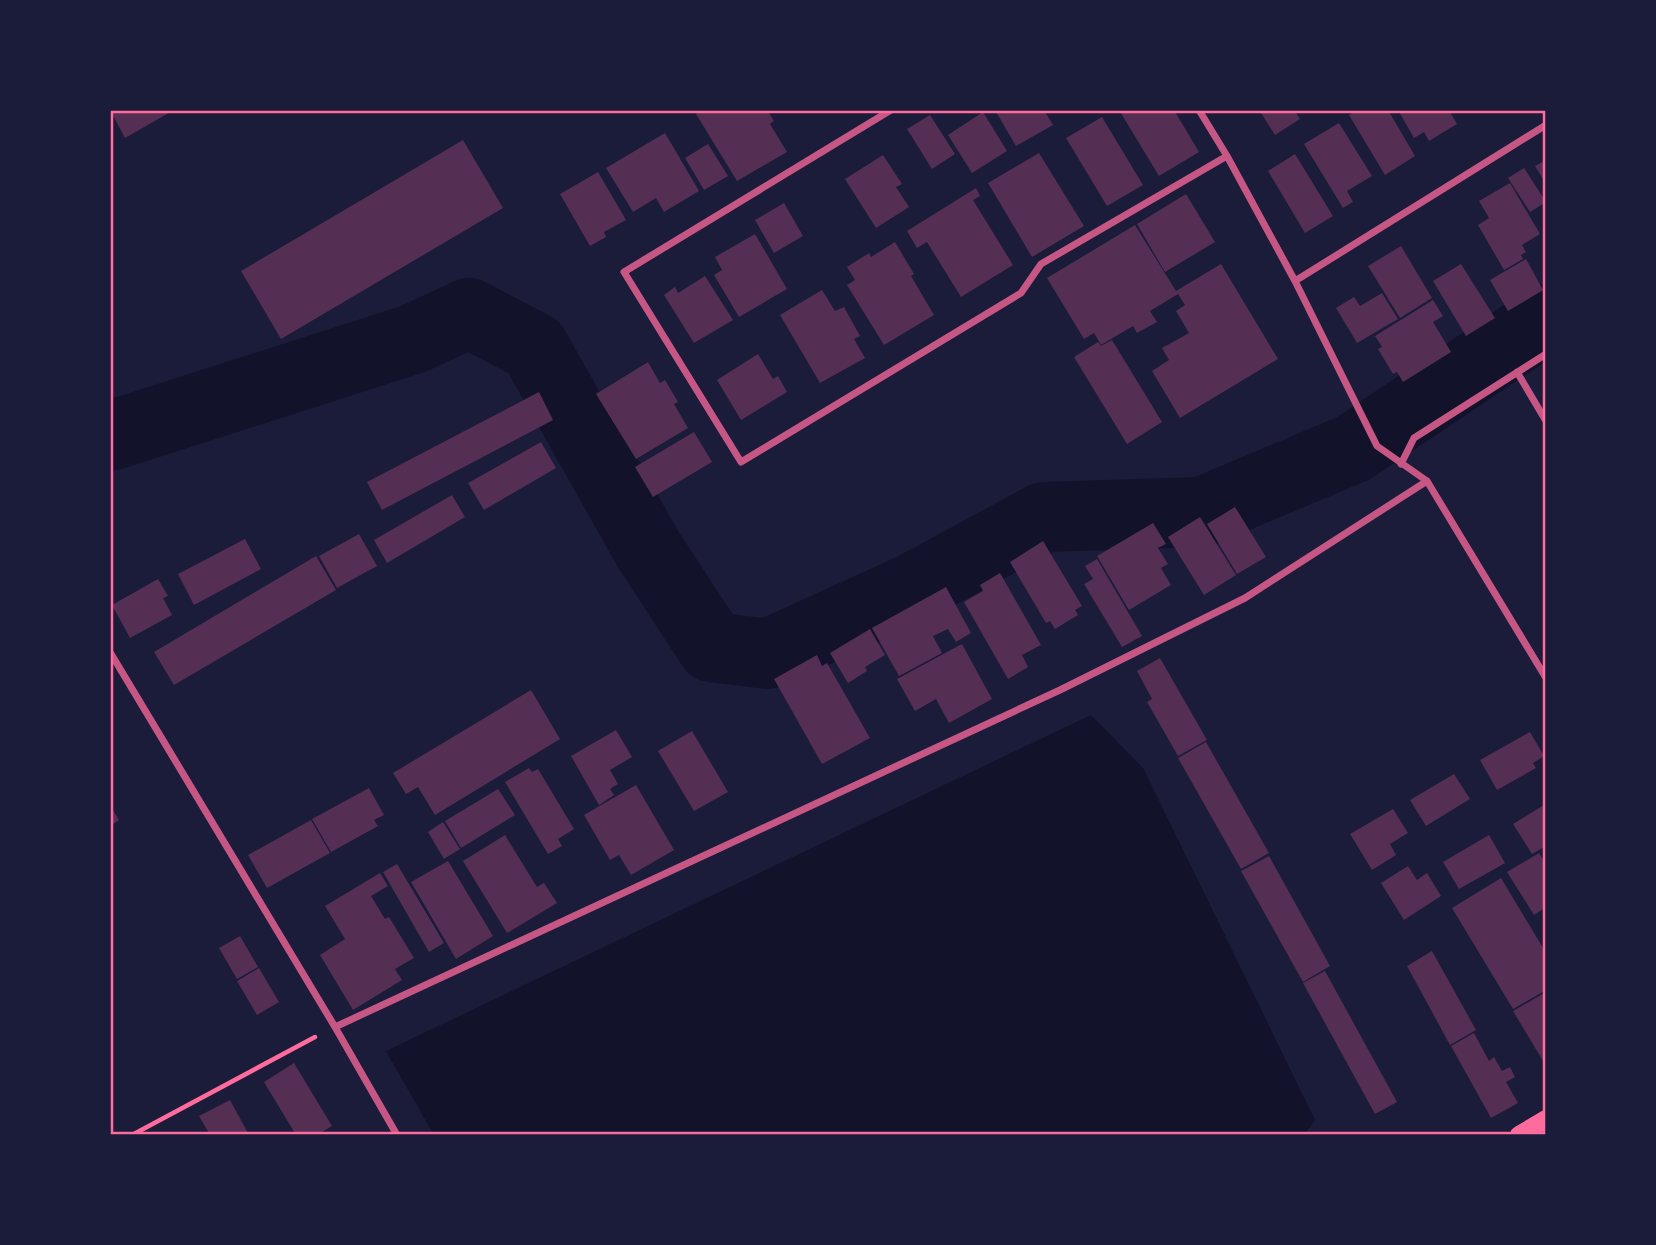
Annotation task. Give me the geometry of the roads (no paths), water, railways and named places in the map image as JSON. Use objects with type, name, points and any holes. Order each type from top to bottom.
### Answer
[{"type":"main road","points":[[1519,1135],[1546,1119]]},
{"type":"street","points":[[891,110],[624,272],[741,462],[1021,293],[1041,264],[1227,156]]},
{"type":"street","points":[[1199,110],[1295,281],[1377,446],[1427,481],[1546,678]]},
{"type":"street","points":[[1295,281],[1546,125]]},
{"type":"street","points":[[1401,464],[1414,438],[1546,354]]},
{"type":"street","points":[[1517,372],[1546,421]]},
{"type":"street","points":[[335,1027],[1060,690],[1245,598],[1427,481]]},
{"type":"street","points":[[110,652],[397,1135]]},
{"type":"waterway","points":[[110,436],[413,339],[469,313],[534,347],[648,549],[712,647],[768,654],[915,587],[1044,517],[1202,512],[1354,448],[1546,319]]}]
